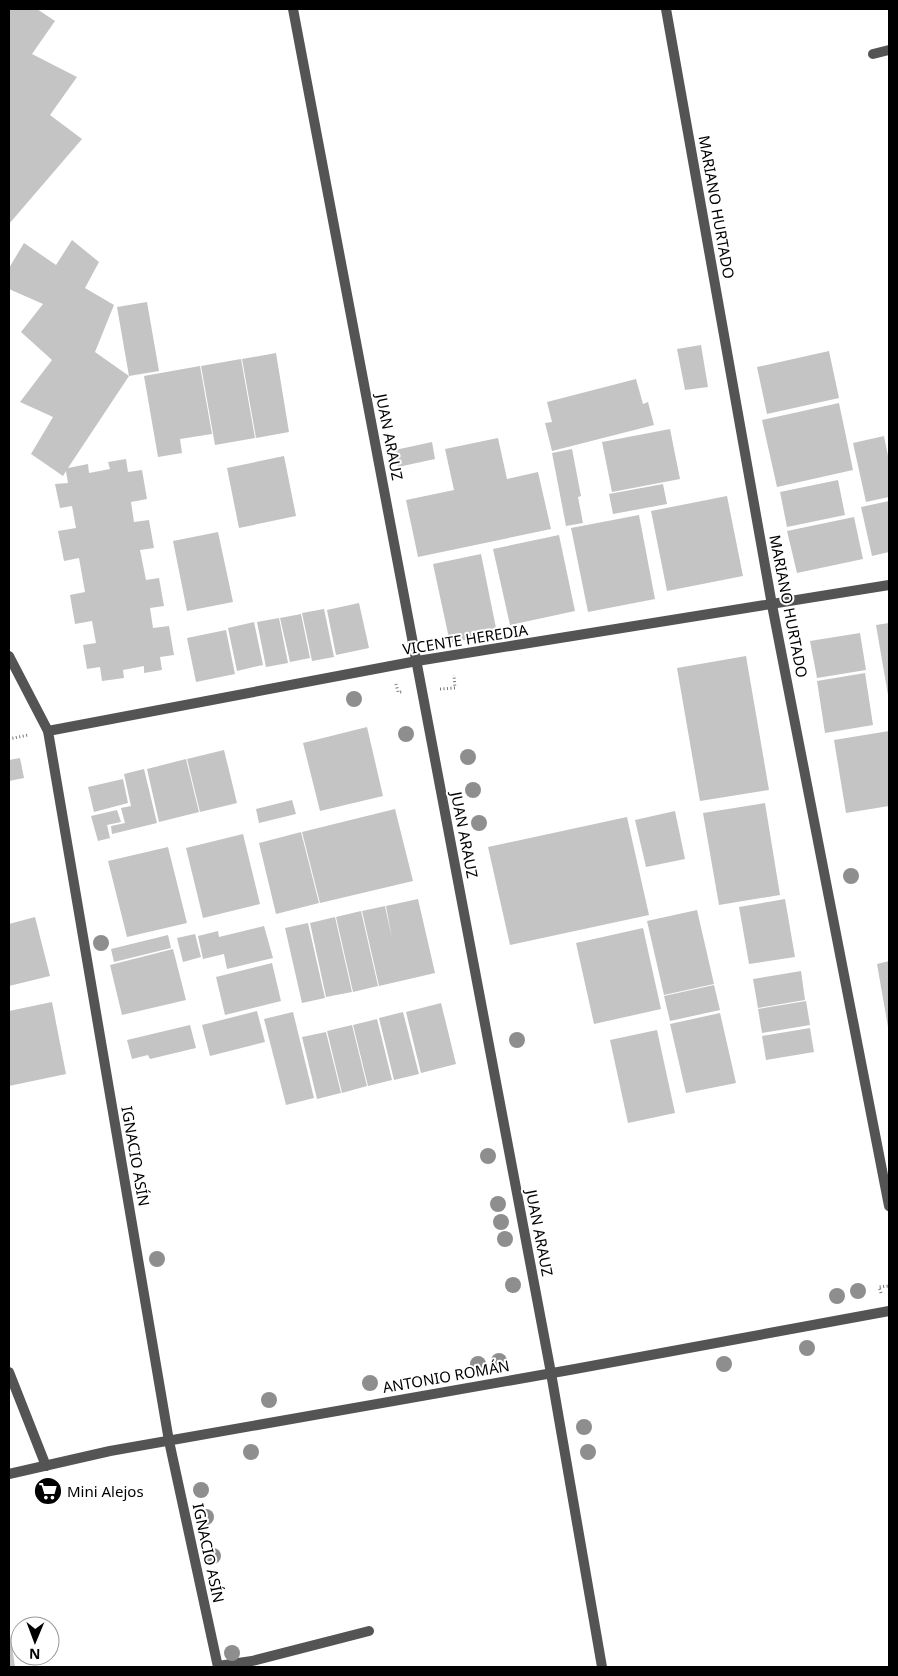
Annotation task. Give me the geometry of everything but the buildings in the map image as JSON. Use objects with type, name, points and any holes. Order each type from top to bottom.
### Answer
[{"type":"street","name":"JUAN ARAUZ","points":[[293,9],[551,1373],[602,1667]]},
{"type":"street","name":"MARIANO HURTADO","points":[[666,9],[772,605],[889,1206]]},
{"type":"street","points":[[873,54],[889,50]]},
{"type":"street","name":"VICENTE HEREDIA","points":[[48,731],[417,662],[889,585]]},
{"type":"street","name":"IGNACIO ASÍN","points":[[9,656],[48,731],[169,1441],[218,1667]]},
{"type":"street","name":"ANTONIO ROMÁN","points":[[9,1474],[110,1451],[889,1311]]},
{"type":"street","points":[[9,1372],[46,1466]]},
{"type":"street","points":[[218,1667],[234,1662],[252,1661],[369,1631]]},
{"type":"path","points":[[439,689],[456,688],[453,668]]},
{"type":"path","points":[[879,1287],[888,1286]]},
{"type":"place","name":"Mini Alejos","points":[[48,1491]]}]
